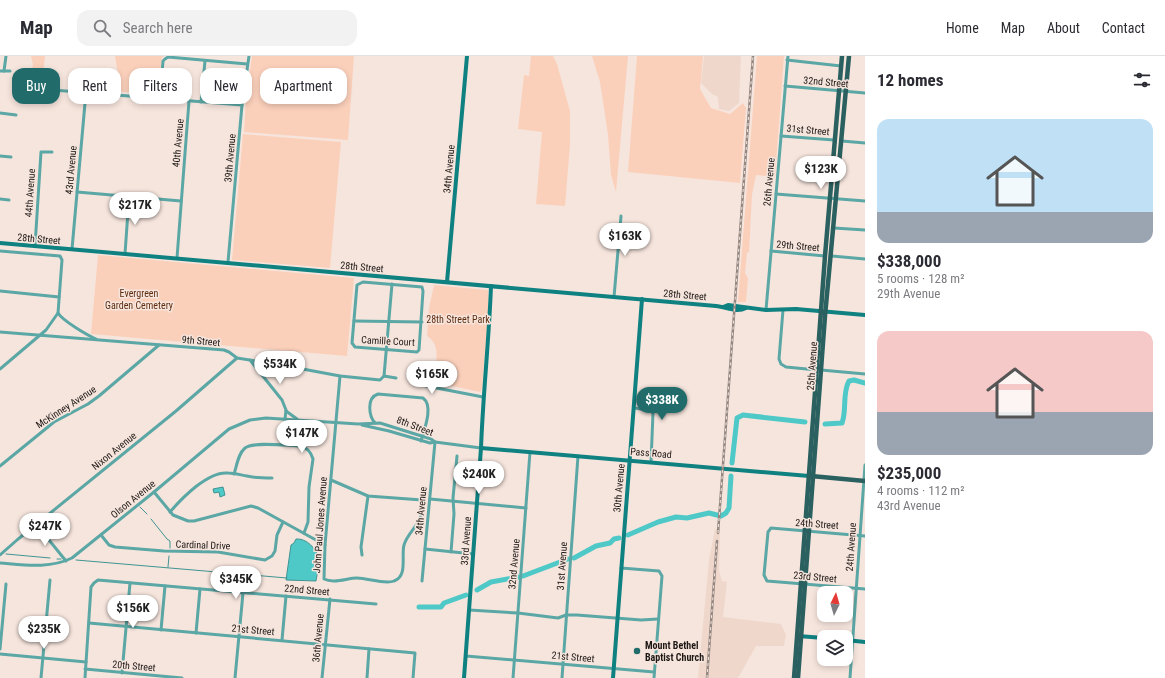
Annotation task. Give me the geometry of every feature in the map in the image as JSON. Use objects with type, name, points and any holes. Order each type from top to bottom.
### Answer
[{"type":"main road","name":"34th Avenue","points":[[447,282],[467,56]]},
{"type":"main road","name":"25th Avenue","points":[[794,678],[799,636],[819,370],[829,198],[842,56]]},
{"type":"main road","name":"25th Avenue","points":[[823,311],[832,256],[849,56]]},
{"type":"main road","name":"28th Street","points":[[0,243],[614,297],[723,306],[742,306],[746,308],[766,310],[823,311],[865,315]]},
{"type":"main road","name":"33rd Avenue","points":[[464,678],[491,286]]},
{"type":"main road","name":"30th Avenue","points":[[613,678],[642,299]]},
{"type":"main road","name":"Pass Road","points":[[481,448],[864,481]]},
{"type":"main road","name":"25th Avenue","points":[[798,678],[799,636]]},
{"type":"main road","points":[[799,636],[817,637]]},
{"type":"main road","points":[[853,640],[865,642]]},
{"type":"street","points":[[6,56],[2,71],[10,71]]},
{"type":"street","name":"39th Avenue","points":[[228,262],[242,105],[249,56]]},
{"type":"street","name":"26th Avenue","points":[[766,310],[788,56]]},
{"type":"street","points":[[162,68],[163,61],[168,57],[247,64]]},
{"type":"street","points":[[204,68],[205,60]]},
{"type":"street","points":[[787,60],[841,66]]},
{"type":"street","name":"32nd Street","points":[[785,86],[865,93]]},
{"type":"street","name":"43rd Avenue","points":[[72,249],[85,104]]},
{"type":"street","name":"40th Avenue","points":[[177,258],[189,104]]},
{"type":"street","points":[[228,104],[242,105]]},
{"type":"street","points":[[0,113],[16,115]]},
{"type":"street","name":"31st Street","points":[[781,136],[834,140]]},
{"type":"street","name":"31st Street","points":[[842,141],[865,143]]},
{"type":"street","name":"44th Avenue","points":[[35,246],[41,152],[52,152]]},
{"type":"street","points":[[0,156],[11,157]]},
{"type":"street","points":[[77,192],[181,202]]},
{"type":"street","points":[[776,194],[865,201]]},
{"type":"street","points":[[125,254],[129,197]]},
{"type":"street","points":[[0,199],[9,200]]},
{"type":"street","points":[[614,297],[621,216]]},
{"type":"street","points":[[834,228],[865,230]]},
{"type":"street","points":[[0,251],[60,256],[62,260],[58,313],[40,336],[0,369]]},
{"type":"street","name":"29th Street","points":[[771,251],[825,256]]},
{"type":"street","name":"29th Street","points":[[832,256],[865,259]]},
{"type":"street","name":"Camille Court","points":[[363,282],[422,287],[424,291],[419,350],[417,352],[355,348],[352,343],[354,321],[357,285],[363,282]]},
{"type":"street","points":[[384,376],[392,284]]},
{"type":"street","points":[[0,292],[59,297]]},
{"type":"street","points":[[783,310],[779,359],[781,364],[786,367],[865,374]]},
{"type":"street","points":[[58,313],[61,317],[89,336],[100,341]]},
{"type":"street","name":"Camille Court","points":[[354,321],[422,322]]},
{"type":"street","name":"9th Street","points":[[0,332],[224,350],[237,358],[340,376],[380,380],[384,376],[396,378]]},
{"type":"street","name":"McKinney Avenue","points":[[0,466],[54,422],[100,396],[159,345]]},
{"type":"street","name":"Nixon Avenue","points":[[0,555],[36,524],[170,416],[237,358]]},
{"type":"street","points":[[250,360],[279,396],[286,410],[291,416],[299,420]]},
{"type":"street","name":"John Paul Jones Avenue","points":[[340,376],[325,545],[324,579],[326,581],[362,578],[387,583],[397,580],[403,570],[404,548],[406,541],[421,516],[422,500],[368,496]]},
{"type":"street","points":[[421,386],[483,397]]},
{"type":"street","points":[[375,423],[370,412],[371,399],[374,395],[378,394],[426,399],[428,406],[426,425],[421,441]]},
{"type":"street","points":[[634,408],[649,410],[654,413],[651,462]]},
{"type":"street","points":[[285,419],[286,410]]},
{"type":"street","name":"8th Street","points":[[230,429],[241,423],[266,418],[336,423],[375,423],[388,425],[431,439],[435,442]]},
{"type":"street","name":"8th Street","points":[[358,424],[421,441],[430,443],[435,442]]},
{"type":"street","name":"Olson Avenue","points":[[0,563],[39,566],[52,565],[66,561],[80,552],[230,429]]},
{"type":"street","points":[[398,434],[400,429]]},
{"type":"street","name":"Pass Road","points":[[435,442],[481,448]]},
{"type":"street","name":"34th Avenue","points":[[422,581],[435,442]]},
{"type":"street","points":[[234,474],[240,455],[246,448],[253,444],[301,446],[308,449],[313,460],[309,487],[308,522],[304,533]]},
{"type":"street","name":"32nd Avenue","points":[[513,678],[530,452]]},
{"type":"street","points":[[450,552],[454,514],[452,500],[457,456]]},
{"type":"street","name":"31st Avenue","points":[[562,678],[578,456]]},
{"type":"street","name":"24th Avenue","points":[[853,640],[865,465]]},
{"type":"street","points":[[170,512],[188,492],[208,479],[223,473],[255,478],[272,478]]},
{"type":"street","points":[[331,480],[368,496],[361,547],[362,555]]},
{"type":"street","points":[[154,492],[170,512],[183,520],[194,521],[251,506],[325,545]]},
{"type":"street","points":[[430,498],[526,508]]},
{"type":"street","name":"Cardinal Drive","points":[[101,535],[109,545],[115,547],[164,552],[218,552],[264,560],[272,556],[275,551],[277,535],[283,522]]},
{"type":"street","points":[[36,524],[66,561]]},
{"type":"street","name":"24th Street","points":[[765,579],[764,575],[770,528],[865,536]]},
{"type":"street","points":[[426,550],[473,554]]},
{"type":"street","points":[[621,568],[659,571],[662,576],[654,678]]},
{"type":"street","name":"23rd Street","points":[[765,579],[865,589]]},
{"type":"street","points":[[41,678],[50,580]]},
{"type":"street","name":"22nd Street","points":[[89,623],[91,587],[98,580],[376,604]]},
{"type":"street","points":[[122,673],[130,583]]},
{"type":"street","points":[[0,649],[6,584]]},
{"type":"street","points":[[161,630],[165,586]]},
{"type":"street","points":[[196,633],[200,589]]},
{"type":"street","points":[[235,678],[243,593]]},
{"type":"street","points":[[282,640],[286,596]]},
{"type":"street","name":"36th Avenue","points":[[322,678],[330,599]]},
{"type":"street","points":[[469,610],[518,613],[558,618],[566,614],[617,619],[658,620]]},
{"type":"street","points":[[85,678],[89,623]]},
{"type":"street","name":"21st Street","points":[[89,623],[415,653],[413,678]]},
{"type":"street","points":[[367,678],[370,649]]},
{"type":"street","points":[[0,654],[86,662]]},
{"type":"street","name":"21st Street","points":[[466,656],[654,672]]},
{"type":"street","points":[[538,662],[539,657]]},
{"type":"street","name":"24th Avenue","points":[[850,678],[851,666]]},
{"type":"street","name":"20th Street","points":[[85,669],[182,678]]},
{"type":"street","points":[[127,673],[127,678]]},
{"type":"shaded area","points":[[704,56],[741,56],[739,103],[729,111],[719,109],[718,97],[712,94],[701,83]]},
{"type":"shaded area","points":[[715,529],[720,529],[719,570],[722,581],[727,582],[723,617],[781,624],[786,635],[784,646],[756,646],[738,678],[698,678],[709,560]]},
{"type":"green space","points":[[31,56],[45,56],[44,68],[32,68],[33,65]]},
{"type":"green space","points":[[115,56],[164,56],[162,58],[160,68],[129,68],[129,92],[121,92],[121,68],[117,68]]},
{"type":"green space","points":[[252,56],[354,56],[348,140],[244,132],[246,104],[252,104],[252,68],[250,68]]},
{"type":"green space","points":[[531,56],[553,56],[557,64],[570,111],[570,145],[565,206],[536,204],[542,132],[518,129],[524,75],[529,76]]},
{"type":"green space","points":[[592,56],[628,56],[616,192],[611,175],[608,135],[600,82]]},
{"type":"green space","points":[[637,56],[703,56],[700,89],[711,108],[730,114],[743,103],[746,108],[740,183],[628,172]]},
{"type":"green space","points":[[757,56],[784,56],[775,177],[756,175],[752,195],[749,252],[747,253],[745,273],[748,278],[746,302],[738,302]]},
{"type":"green space","points":[[243,134],[341,142],[330,268],[232,260]]},
{"type":"green space","name":"Evergreen Garden Cemetery","points":[[98,255],[354,278],[347,356],[91,334]]},
{"type":"green space","name":"28th Street Park","points":[[434,285],[488,290],[488,314],[482,389],[480,392],[424,380],[423,376],[432,378],[435,375],[436,349],[434,344],[427,336],[429,308]]},
{"type":"water","points":[[223,487],[225,495],[220,497],[219,492],[214,493],[213,489]]},
{"type":"water","points":[[296,539],[307,542],[318,555],[319,563],[316,581],[286,580],[291,545]]},
{"type":"waterway","points":[[825,424],[842,423],[846,391],[849,381],[854,380],[865,383]]},
{"type":"waterway","points":[[732,463],[737,418],[743,415],[805,422]]},
{"type":"waterway","points":[[628,535],[658,522],[676,517],[687,518],[709,513],[721,516],[726,513],[729,508],[731,476]]},
{"type":"waterway","points":[[140,507],[147,514]]},
{"type":"waterway","points":[[151,519],[170,541],[170,548]]},
{"type":"waterway","points":[[574,558],[596,546],[610,543],[614,539],[619,538]]},
{"type":"waterway","points":[[6,554],[50,558]]},
{"type":"waterway","points":[[168,567],[169,556]]},
{"type":"waterway","points":[[523,576],[568,559]]},
{"type":"waterway","points":[[76,560],[287,578]]},
{"type":"waterway","points":[[477,590],[491,582],[518,577]]},
{"type":"waterway","points":[[419,607],[441,607],[444,603],[466,595]]},
{"type":"railway","points":[[718,533],[753,56]]},
{"type":"railway","points":[[707,678],[717,541]]},
{"type":"place","name":"Mount Bethel Baptist Church","points":[[637,651]]}]
